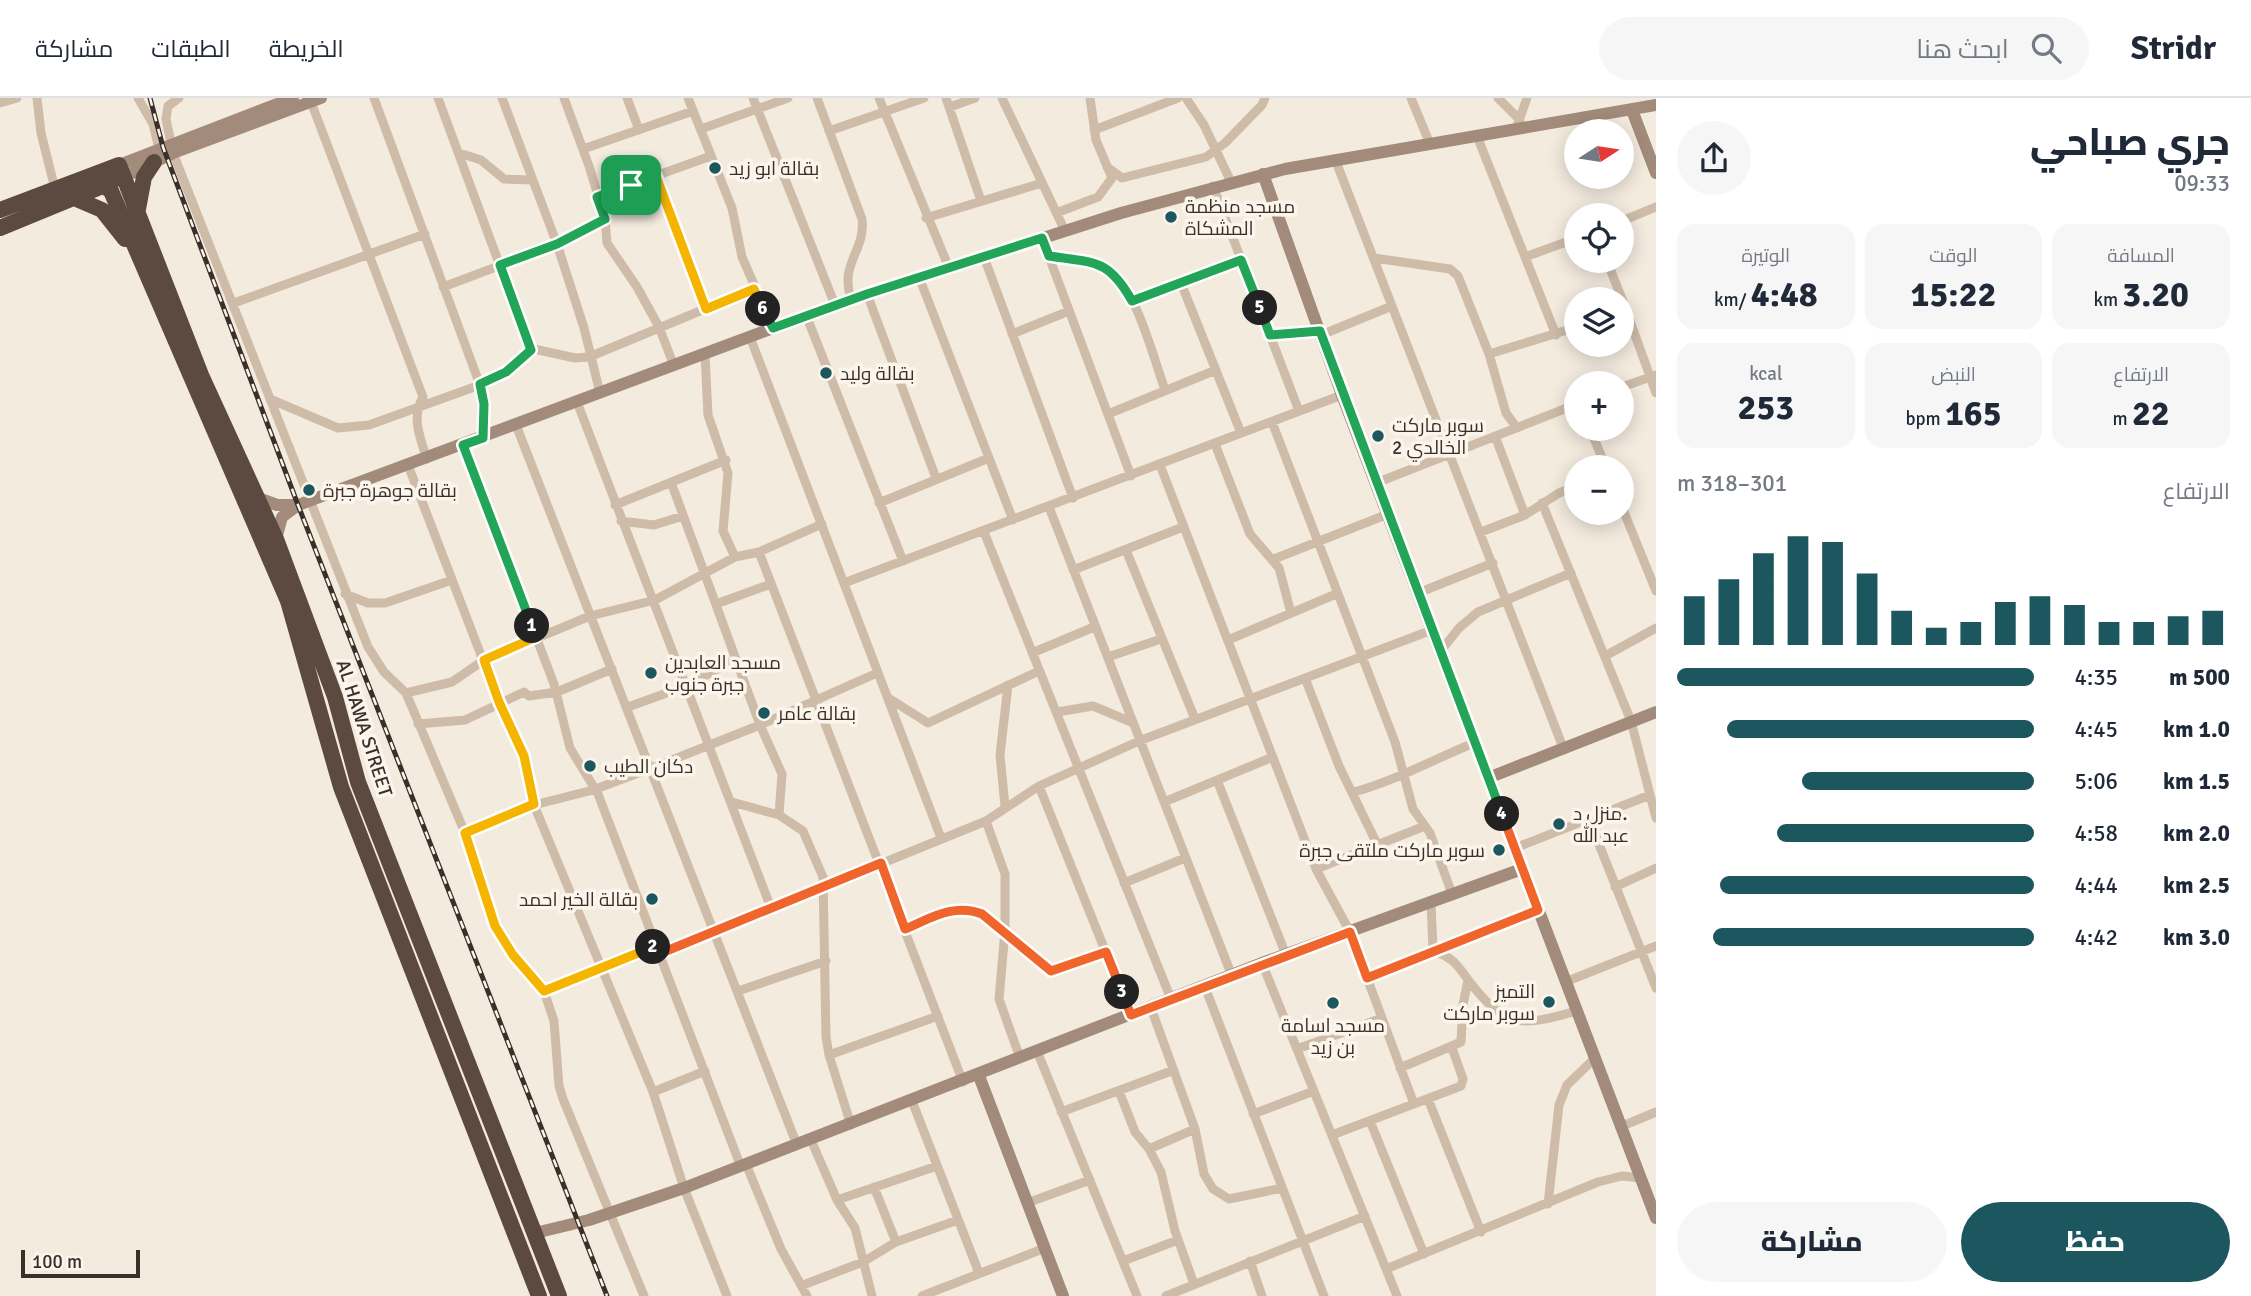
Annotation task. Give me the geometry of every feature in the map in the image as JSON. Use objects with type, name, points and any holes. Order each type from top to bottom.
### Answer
[{"type":"highway","points":[[138,212],[142,182],[164,152]]},
{"type":"highway","points":[[0,211],[55,189],[121,171]]},
{"type":"highway","name":"AL HAWA STREET","points":[[121,171],[201,375],[276,539],[335,697],[358,782],[559,1296]]},
{"type":"highway","points":[[0,228],[74,198],[101,177]]},
{"type":"highway","name":"AL HAWA STREET","points":[[101,177],[111,191],[208,421],[247,499],[288,601],[341,787],[539,1296]]},
{"type":"highway","points":[[74,198],[102,209],[139,260]]},
{"type":"street","points":[[0,103],[17,98]]},
{"type":"street","points":[[138,98],[153,124],[234,303],[270,399],[304,503],[375,662],[406,693],[465,833],[495,926],[513,955],[544,991],[558,1046],[559,1086],[644,1296]]},
{"type":"street","points":[[164,152],[169,106],[179,98]]},
{"type":"street","points":[[121,171],[293,98]]},
{"type":"street","points":[[374,98],[480,384],[484,404],[483,438]]},
{"type":"street","points":[[438,98],[531,350]]},
{"type":"street","points":[[502,98],[557,244],[584,328],[600,393]]},
{"type":"street","points":[[564,98],[605,219],[611,251],[629,272],[659,327],[674,366]]},
{"type":"street","points":[[627,98],[639,130]]},
{"type":"street","points":[[688,98],[732,208],[738,244],[754,289],[773,328]]},
{"type":"street","points":[[753,98],[835,305]]},
{"type":"street","points":[[701,129],[788,98]]},
{"type":"street","points":[[817,98],[856,197],[863,228],[862,238],[846,273],[851,299]]},
{"type":"street","points":[[879,98],[926,218],[949,268]]},
{"type":"street","points":[[829,131],[924,98]]},
{"type":"street","points":[[975,98],[948,103],[981,201]]},
{"type":"street","points":[[1002,98],[1065,231]]},
{"type":"street","points":[[1056,213],[1102,194],[1112,178],[1094,130],[1090,98]]},
{"type":"street","points":[[1094,130],[1178,98]]},
{"type":"street","points":[[1186,98],[1217,150],[1231,182]]},
{"type":"street","points":[[1107,167],[1122,178],[1198,160],[1217,150],[1262,105],[1265,98]]},
{"type":"street","points":[[1411,98],[1430,144]]},
{"type":"street","points":[[1498,98],[1518,125]]},
{"type":"street","points":[[1518,125],[1527,98]]},
{"type":"street","points":[[36,99],[41,133],[55,189]]},
{"type":"street","points":[[164,152],[316,100],[423,397],[416,408],[426,459]]},
{"type":"street","points":[[276,539],[282,517],[304,503],[806,315],[1042,238],[1213,186],[1263,174],[1335,159],[1478,136],[1518,125],[1656,106]]},
{"type":"street","points":[[1632,110],[1656,173]]},
{"type":"street","points":[[583,149],[693,111]]},
{"type":"street","points":[[1478,136],[1556,335]]},
{"type":"street","points":[[459,153],[481,160],[505,178],[532,180]]},
{"type":"street","points":[[597,197],[711,156]]},
{"type":"street","points":[[1335,159],[1449,455],[1482,532],[1564,750]]},
{"type":"street","points":[[1263,174],[1342,395],[1656,1217]]},
{"type":"street","points":[[656,176],[706,309]]},
{"type":"street","points":[[926,218],[1042,183]]},
{"type":"street","points":[[1213,186],[1299,411]]},
{"type":"street","points":[[1634,215],[1656,207]]},
{"type":"street","points":[[443,287],[557,244],[605,219]]},
{"type":"street","points":[[234,303],[425,234]]},
{"type":"street","points":[[1042,238],[1131,476]]},
{"type":"street","points":[[1525,257],[1564,243]]},
{"type":"street","points":[[1049,256],[1107,267],[1119,277],[1132,301],[1166,390]]},
{"type":"street","points":[[984,257],[1073,498]]},
{"type":"street","points":[[1374,258],[1454,271],[1489,354],[1506,413],[1517,428]]},
{"type":"street","points":[[1132,301],[1241,260]]},
{"type":"street","points":[[919,277],[1013,520]]},
{"type":"street","points":[[1181,283],[1241,433]]},
{"type":"street","points":[[531,350],[575,358],[589,357],[754,289]]},
{"type":"street","points":[[867,294],[936,478]]},
{"type":"street","points":[[1270,335],[1321,333],[1392,306]]},
{"type":"street","points":[[1012,334],[1069,311]]},
{"type":"street","points":[[806,315],[903,561]]},
{"type":"street","points":[[1634,330],[1654,376],[1656,393]]},
{"type":"street","points":[[1489,354],[1564,332]]},
{"type":"street","points":[[750,337],[941,838]]},
{"type":"street","points":[[270,399],[338,428],[379,423],[506,372],[531,350]]},
{"type":"street","points":[[705,354],[708,415],[726,460],[728,473],[722,523],[724,538],[735,557]]},
{"type":"street","points":[[1108,414],[1216,370]]},
{"type":"street","points":[[1634,383],[1654,376]]},
{"type":"street","points":[[844,583],[1342,395]]},
{"type":"street","points":[[577,402],[771,908]]},
{"type":"street","points":[[1376,483],[1564,409]]},
{"type":"street","points":[[1272,422],[1405,771],[1413,809],[1434,843],[1452,894]]},
{"type":"street","points":[[516,425],[797,1145]]},
{"type":"street","points":[[1495,436],[1525,515]]},
{"type":"street","points":[[1215,444],[1250,534],[1260,548],[1274,559],[1291,613]]},
{"type":"street","points":[[463,445],[557,692],[570,748],[588,774],[624,860],[657,950],[744,1166],[781,1249],[807,1296]]},
{"type":"street","points":[[879,503],[989,458]]},
{"type":"street","points":[[615,505],[726,460]]},
{"type":"street","points":[[408,465],[499,702],[524,756],[534,804],[653,1092],[684,1188],[727,1296]]},
{"type":"street","points":[[1160,465],[1316,869],[1350,932],[1414,1104]]},
{"type":"street","points":[[671,482],[760,725],[782,774],[779,815]]},
{"type":"street","points":[[1482,532],[1525,515],[1564,492]]},
{"type":"street","points":[[258,498],[277,505],[304,503]]},
{"type":"street","points":[[1542,503],[1631,721],[1656,818]]},
{"type":"street","points":[[1049,507],[1232,976]]},
{"type":"street","points":[[1274,559],[1388,514]]},
{"type":"street","points":[[621,521],[654,525],[683,516]]},
{"type":"street","points":[[406,693],[452,682],[484,660],[590,616],[655,600],[735,557],[759,552],[821,524]]},
{"type":"street","points":[[1629,525],[1656,591]]},
{"type":"street","points":[[1073,570],[1183,527]]},
{"type":"street","points":[[984,532],[1171,999]]},
{"type":"street","points":[[1126,550],[1195,719]]},
{"type":"street","points":[[759,552],[881,863],[963,1082]]},
{"type":"street","points":[[1418,593],[1493,563]]},
{"type":"street","points":[[1440,652],[1472,616],[1571,573]]},
{"type":"street","points":[[345,594],[368,603],[386,604],[452,580]]},
{"type":"street","points":[[716,604],[771,584]]},
{"type":"street","points":[[1228,640],[1336,594]]},
{"type":"street","points":[[1032,653],[1094,627]]},
{"type":"street","points":[[1605,656],[1656,628]]},
{"type":"street","points":[[544,991],[600,968],[715,931],[986,821],[1039,786],[1139,741],[1432,630]]},
{"type":"street","points":[[1108,657],[1161,639]]},
{"type":"street","points":[[628,707],[687,686],[736,659]]},
{"type":"street","points":[[418,724],[465,720],[524,692],[529,696],[557,692],[612,669]]},
{"type":"street","points":[[889,698],[928,723],[946,717],[1039,671]]},
{"type":"street","points":[[465,833],[534,804],[593,790],[649,769],[877,674]]},
{"type":"street","points":[[1305,678],[1339,766],[1354,792],[1377,845]]},
{"type":"street","points":[[1005,806],[1000,755],[1008,685]]},
{"type":"street","points":[[1057,712],[1093,706],[1131,722]]},
{"type":"street","points":[[1488,778],[1656,712]]},
{"type":"street","points":[[1354,792],[1381,785],[1405,771],[1475,743]]},
{"type":"street","points":[[1164,802],[1273,757]]},
{"type":"street","points":[[1217,780],[1286,954]]},
{"type":"street","points":[[1039,786],[1131,1015]]},
{"type":"street","points":[[1515,848],[1650,795]]},
{"type":"street","points":[[732,802],[779,815],[803,831],[820,867],[829,1055],[851,1125]]},
{"type":"street","points":[[1589,818],[1656,988]]},
{"type":"street","points":[[986,821],[1005,874],[1005,931],[999,999],[1020,1058]]},
{"type":"street","points":[[1316,869],[1425,827]]},
{"type":"street","points":[[1124,883],[1185,858]]},
{"type":"street","points":[[1615,887],[1656,868]]},
{"type":"street","points":[[535,1233],[611,1214],[744,1166],[1262,963],[1522,869]]},
{"type":"street","points":[[1431,902],[1433,950]]},
{"type":"street","points":[[905,929],[959,908],[982,914],[1051,971],[1106,952]]},
{"type":"street","points":[[1367,978],[1538,910]]},
{"type":"street","points":[[1565,982],[1656,946]]},
{"type":"street","points":[[1433,950],[1454,959],[1487,1003],[1512,1021],[1534,1022],[1576,1010]]},
{"type":"street","points":[[738,991],[826,961]]},
{"type":"street","points":[[1262,963],[1397,1296]]},
{"type":"street","points":[[1399,1068],[1452,1048],[1463,1038],[1463,1005],[1468,980]]},
{"type":"street","points":[[1205,986],[1324,1296]]},
{"type":"street","points":[[1151,1008],[1195,1129],[1204,1174],[1223,1196],[1237,1199],[1282,1188]]},
{"type":"street","points":[[829,1055],[937,1016]]},
{"type":"street","points":[[1297,1049],[1382,1018]]},
{"type":"street","points":[[1332,1135],[1463,1083],[1452,1048]]},
{"type":"street","points":[[1037,1051],[1137,1296]]},
{"type":"street","points":[[1548,1204],[1554,1136],[1562,1095],[1567,1084],[1594,1059]]},
{"type":"street","points":[[1062,1112],[1174,1070]]},
{"type":"street","points":[[653,1092],[705,1071]]},
{"type":"street","points":[[979,1076],[1063,1296]]},
{"type":"street","points":[[1119,1091],[1135,1132],[1149,1149],[1161,1172],[1178,1240],[1194,1284]]},
{"type":"street","points":[[1253,1114],[1314,1091]]},
{"type":"street","points":[[1428,1099],[1480,1232]]},
{"type":"street","points":[[912,1101],[979,1273]]},
{"type":"street","points":[[1620,1127],[1656,1112]]},
{"type":"street","points":[[1370,1121],[1424,1254]]},
{"type":"street","points":[[1149,1149],[1195,1129]]},
{"type":"street","points":[[811,1140],[837,1200],[855,1228],[872,1296]]},
{"type":"street","points":[[837,1200],[937,1166]]},
{"type":"street","points":[[1387,1269],[1610,1178],[1641,1178]]},
{"type":"street","points":[[1027,1203],[1090,1180]]},
{"type":"street","points":[[874,1187],[896,1242]]},
{"type":"street","points":[[1166,1296],[1365,1216]]},
{"type":"street","points":[[803,1285],[863,1262],[896,1242],[958,1220]]},
{"type":"street","points":[[1123,1261],[1178,1240]]},
{"type":"street","points":[[922,1296],[939,1293],[979,1273],[1045,1248]]},
{"type":"street","points":[[1250,1261],[1262,1296]]},
{"type":"railway","points":[[150,98],[163,147],[298,505],[607,1296]]},
{"type":"place","name":"بقالة ابو زيد","points":[[715,168]]},
{"type":"place","name":"مسجد منظمة المشكاة","points":[[1171,217]]},
{"type":"place","name":"بقالة وليد","points":[[826,373]]},
{"type":"place","name":"سوبر ماركت الخالدي 2","points":[[1378,436]]},
{"type":"place","name":"بقالة جوهرة جبرة","points":[[309,490]]},
{"type":"place","name":"مسجد العابدين جبرة جنوب","points":[[651,673]]},
{"type":"place","name":"بقالة عامر","points":[[764,713]]},
{"type":"place","name":"دكان الطيب","points":[[590,766]]},
{"type":"place","name":"منزل د. عبد الله","points":[[1559,824]]},
{"type":"place","name":"سوبر ماركت ملتقى جبرة","points":[[1499,850]]},
{"type":"place","name":"بقالة الخير احمد","points":[[652,899]]},
{"type":"place","name":"التميز سوبر ماركت","points":[[1549,1002]]},
{"type":"place","name":"مسجد اسامة بن زيد","points":[[1333,1003]]},
{"type":"route","points":[[656,176],[706,309],[754,289],[773,328],[867,294],[1042,238],[1049,256],[1107,267],[1119,277],[1132,301],[1241,260],[1270,335],[1309,334],[1320,331],[1538,910],[1367,978],[1350,932],[1286,954],[1131,1015],[1106,952],[1051,971],[1005,931],[982,914],[969,909],[949,911],[905,929],[881,863],[659,954],[656,946],[544,991],[513,955],[495,926],[465,833],[534,804],[524,756],[499,702],[484,660],[536,637],[463,445],[483,438],[484,404],[480,384],[506,372],[531,350],[500,265],[557,244],[605,219],[597,197],[631,185],[656,176]]}]
